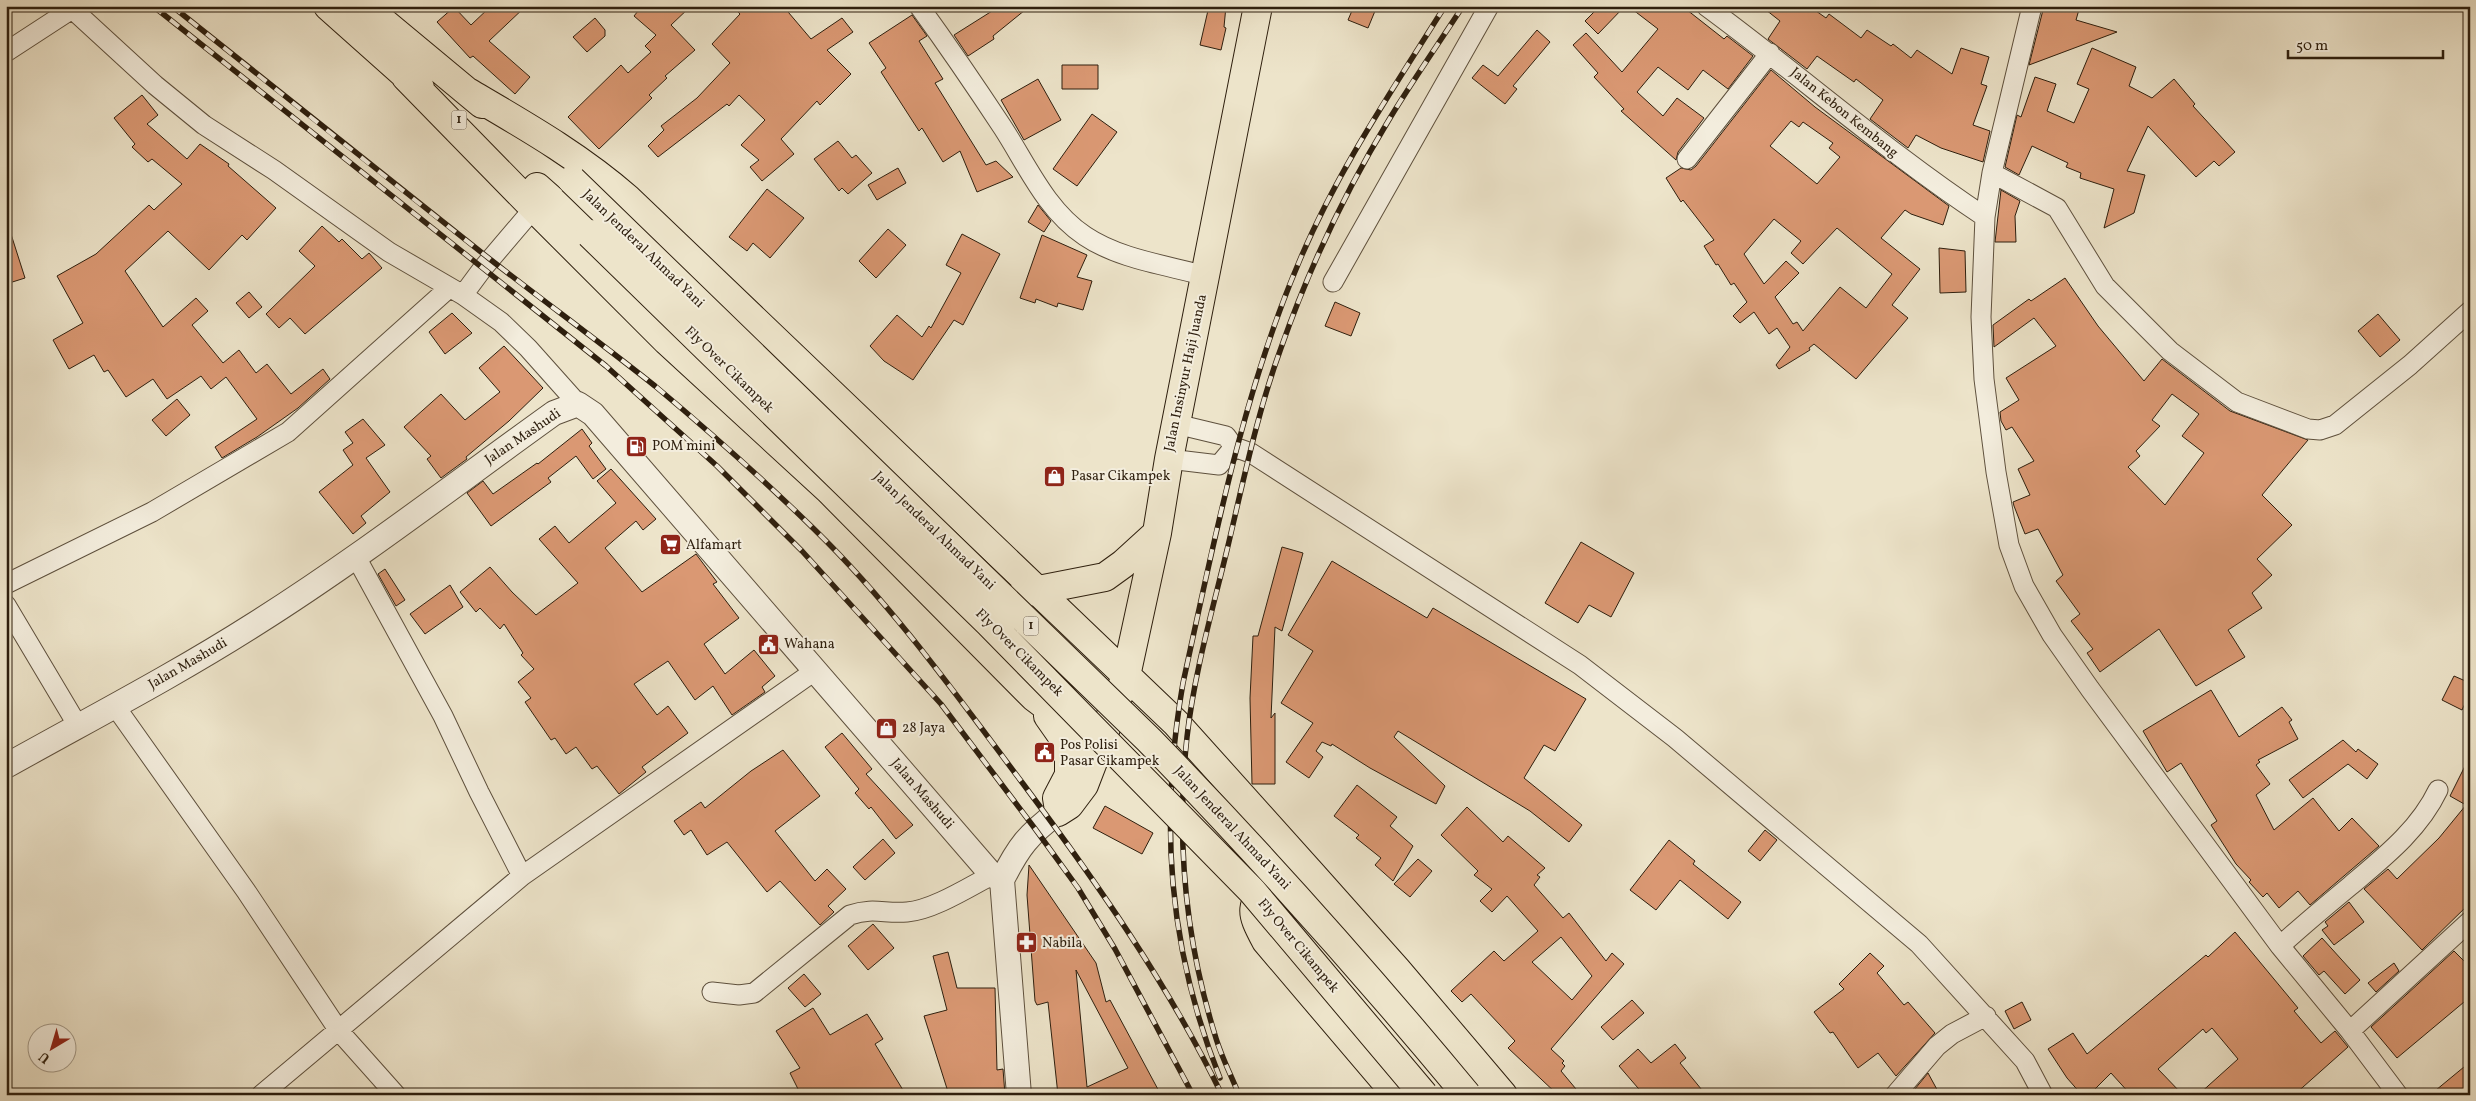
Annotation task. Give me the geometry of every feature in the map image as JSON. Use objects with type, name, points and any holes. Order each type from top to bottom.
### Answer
[{"type":"highway","name":"1","points":[[328,6],[406,76]]},
{"type":"highway","name":"Jalan Jenderal Ahmad Yani","points":[[364,6],[572,180],[1155,747],[1238,832],[1300,900],[1467,1095]]},
{"type":"highway","name":"Jalan Insinyur Haji Juanda","points":[[1058,812],[1069,805],[1084,785],[1126,676],[1156,533],[1258,6]]},
{"type":"highway","points":[[406,76],[667,341],[829,490],[1034,697],[1069,746],[1069,775],[1057,798],[1058,812]]},
{"type":"highway","name":"Fly Over Cikampek","points":[[406,76],[512,165],[590,234],[988,622],[1252,891],[1424,1095]]},
{"type":"highway","points":[[468,92],[554,143],[594,170],[628,199],[1187,735],[1397,970],[1503,1095]]},
{"type":"highway","points":[[994,656],[992,624],[997,614],[1014,598],[1034,590],[1104,577],[1124,564],[1156,533]]},
{"type":"highway","points":[[1034,697],[1100,746]]},
{"type":"highway","points":[[1308,870],[1272,878],[1255,901],[1254,917],[1266,941],[1397,1095]]},
{"type":"street","points":[[919,6],[970,76],[1015,146],[1038,188],[1062,216],[1084,235],[1108,249],[1206,276]]},
{"type":"street","points":[[1333,282],[1350,248],[1420,131],[1470,38],[1490,6]]},
{"type":"street","name":"Jalan Kebon Kembang","points":[[1706,6],[1770,53],[1901,160],[1985,217]]},
{"type":"street","points":[[2032,6],[1992,173],[1985,217],[1981,317],[1984,379],[1996,472],[2010,546],[2024,586],[2052,635],[2090,689],[2280,946],[2350,1031],[2398,1095]]},
{"type":"street","points":[[6,52],[70,8],[155,85],[204,124],[274,170],[389,252],[456,291],[501,322],[528,348],[578,404]]},
{"type":"street","points":[[1687,159],[1770,53]]},
{"type":"street","points":[[1992,173],[2057,208],[2105,286],[2170,351],[2237,402],[2308,429],[2320,430],[2335,425],[2410,365],[2470,311]]},
{"type":"street","points":[[6,584],[152,512],[288,432],[482,268],[534,208]]},
{"type":"street","name":"Jalan Mashudi","points":[[6,766],[115,706],[256,624],[356,557],[554,413],[578,404],[593,414],[997,878]]},
{"type":"street","points":[[1176,424],[1226,436],[1234,447],[1251,453],[1580,665],[1628,701],[1919,944],[2025,1061],[2043,1095]]},
{"type":"street","points":[[1169,459],[1220,465],[1234,447]]},
{"type":"street","points":[[356,557],[443,716],[522,876]]},
{"type":"street","points":[[6,605],[78,726]]},
{"type":"street","points":[[261,1095],[522,876],[816,670]]},
{"type":"street","points":[[115,706],[246,891],[339,1031],[396,1095]]},
{"type":"street","points":[[2280,946],[2392,849],[2424,815],[2438,790]]},
{"type":"street","points":[[712,992],[740,995],[754,993],[850,915],[867,909],[908,912],[929,906],[997,878],[1018,848],[1058,812]]},
{"type":"street","points":[[997,878],[1019,1095]]},
{"type":"street","points":[[2350,1031],[2470,921]]},
{"type":"street","points":[[1895,1095],[1937,1046],[1952,1034],[1986,1016]]},
{"type":"building","points":[[491,6],[526,6],[489,41],[530,77],[515,94],[473,56],[470,58],[437,22],[454,7],[471,25]]},
{"type":"building","points":[[642,6],[691,6],[671,25],[695,50],[665,76],[667,78],[649,95],[652,98],[599,149],[568,117],[621,65],[628,73],[651,52],[645,46],[656,35],[634,16]]},
{"type":"building","points":[[732,6],[783,6],[811,39],[842,18],[853,32],[827,50],[851,74],[820,105],[817,101],[781,139],[794,154],[762,181],[750,167],[759,160],[741,145],[765,120],[739,95],[729,106],[727,104],[658,157],[648,146],[664,130],[661,126],[697,98],[730,63],[712,44],[740,14]]},
{"type":"building","points":[[1000,6],[1030,6],[993,36],[994,39],[968,56],[954,35]]},
{"type":"building","points":[[1209,6],[1226,6],[1224,27],[1226,28],[1221,50],[1200,45]]},
{"type":"building","points":[[1354,6],[1363,6],[1375,11],[1368,28],[1348,20]]},
{"type":"building","points":[[1600,6],[1625,6],[1598,34],[1585,21]]},
{"type":"building","points":[[1628,6],[1682,6],[1724,39],[1727,36],[1753,56],[1728,89],[1703,70],[1688,90],[1658,67],[1637,92],[1663,116],[1677,98],[1704,118],[1678,152],[1676,160],[1621,111],[1624,109],[1594,77],[1598,73],[1573,45],[1586,33],[1622,72],[1658,29]]},
{"type":"building","points":[[1761,6],[1809,6],[1826,18],[1829,14],[1861,38],[1867,30],[1891,46],[1893,44],[1911,58],[1917,50],[1952,74],[1961,48],[1989,57],[1981,84],[1987,86],[1973,125],[1990,131],[1983,162],[1941,148],[1916,135],[1908,148],[1870,119],[1883,100],[1856,79],[1854,82],[1817,56],[1807,69],[1768,39],[1780,21]]},
{"type":"building","points":[[2044,6],[2080,6],[2076,20],[2117,32],[2029,65]]},
{"type":"building","points":[[912,15],[927,36],[919,41],[943,79],[935,83],[986,165],[996,161],[1013,177],[977,192],[960,151],[943,162],[922,128],[919,131],[881,72],[886,68],[869,43]]},
{"type":"building","points":[[595,18],[605,30],[605,36],[587,52],[573,37]]},
{"type":"building","points":[[1537,30],[1550,42],[1513,86],[1517,89],[1505,104],[1472,78],[1483,65],[1498,76]]},
{"type":"building","points":[[2092,48],[2136,67],[2129,86],[2152,98],[2174,79],[2195,104],[2193,106],[2235,152],[2219,166],[2214,161],[2196,177],[2148,126],[2127,171],[2145,175],[2134,213],[2104,228],[2114,189],[2080,178],[2081,173],[2066,167],[2068,163],[2032,146],[2019,175],[2005,167],[2017,115],[2021,117],[2035,77],[2056,84],[2047,111],[2074,123],[2089,89],[2077,84]]},
{"type":"building","points":[[1062,65],[1098,65],[1098,89],[1062,89]]},
{"type":"building","points":[[1771,70],[1815,107],[1949,206],[1943,225],[1911,214],[1905,210],[1881,238],[1920,269],[1892,305],[1908,318],[1856,379],[1814,344],[1809,348],[1810,350],[1779,369],[1776,365],[1790,347],[1777,328],[1769,334],[1754,312],[1740,323],[1733,316],[1747,302],[1734,283],[1731,285],[1704,246],[1714,240],[1683,200],[1681,202],[1666,178],[1681,168],[1691,170]],"holes":[[[1791,121],[1799,127],[1803,122],[1833,143],[1829,148],[1840,157],[1817,184],[1770,146]],[[1774,219],[1801,241],[1791,253],[1803,264],[1837,228],[1892,274],[1866,308],[1840,287],[1803,331],[1797,322],[1793,324],[1775,297],[1799,273],[1786,261],[1764,284],[1744,254]]]},
{"type":"building","points":[[1038,79],[1061,120],[1024,140],[1001,100]]},
{"type":"building","points":[[142,95],[158,115],[147,124],[187,159],[200,144],[229,164],[228,166],[276,208],[247,240],[242,235],[209,270],[168,231],[125,271],[163,327],[196,298],[208,311],[192,325],[223,363],[239,350],[256,373],[267,364],[291,394],[323,369],[330,379],[298,408],[257,437],[222,458],[215,447],[257,419],[226,377],[211,389],[201,376],[167,399],[153,379],[126,397],[108,370],[104,372],[94,355],[69,369],[53,340],[83,323],[57,276],[96,254],[149,205],[154,210],[182,184],[152,159],[148,162],[132,147],[135,144],[114,118]]},
{"type":"building","points":[[1092,114],[1117,132],[1077,186],[1053,169]]},
{"type":"building","points":[[838,141],[852,158],[856,155],[872,173],[848,194],[842,188],[839,191],[814,159]]},
{"type":"building","points":[[898,168],[906,183],[877,200],[868,185]]},
{"type":"building","points":[[767,189],[804,218],[770,258],[753,243],[747,251],[729,237]]},
{"type":"building","points":[[2001,190],[2020,201],[2015,216],[2016,242],[1995,242]]},
{"type":"building","points":[[1038,205],[1051,221],[1044,232],[1028,222]]},
{"type":"building","points":[[322,226],[339,242],[342,239],[362,259],[369,253],[382,268],[305,334],[290,318],[279,328],[266,314],[315,266],[299,251]]},
{"type":"building","points":[[888,229],[906,245],[876,278],[859,261]]},
{"type":"building","points":[[10,231],[25,278],[6,284],[6,232]]},
{"type":"building","points":[[962,234],[1000,254],[963,325],[954,320],[913,380],[884,361],[870,346],[897,315],[922,337],[929,326],[931,328],[961,273],[946,265]]},
{"type":"building","points":[[1042,235],[1087,255],[1077,277],[1092,281],[1083,310],[1058,303],[1057,307],[1036,299],[1035,303],[1020,298]]},
{"type":"building","points":[[1939,248],[1965,251],[1966,292],[1940,293]]},
{"type":"building","points":[[2065,278],[2098,326],[2144,381],[2162,359],[2230,411],[2308,440],[2262,495],[2292,525],[2257,559],[2272,575],[2252,593],[2262,608],[2228,630],[2245,657],[2196,686],[2159,629],[2100,672],[2087,653],[2093,649],[2071,621],[2080,614],[2056,581],[2063,575],[2038,529],[2025,534],[2013,502],[2030,495],[2018,469],[2034,461],[2012,427],[2006,430],[2001,421],[2000,412],[2019,400],[2006,378],[2056,346],[2034,318],[1994,347],[1993,325],[2029,299],[2031,301]],"holes":[[[2172,394],[2199,414],[2182,436],[2204,453],[2165,505],[2128,467],[2140,456],[2136,451],[2160,426],[2152,420]]]},
{"type":"building","points":[[249,292],[262,307],[249,318],[236,303]]},
{"type":"building","points":[[1335,302],[1360,313],[1351,336],[1325,326]]},
{"type":"building","points":[[452,313],[472,333],[445,354],[429,332]]},
{"type":"building","points":[[2378,314],[2400,340],[2380,357],[2358,331]]},
{"type":"building","points":[[504,346],[543,388],[509,421],[466,457],[467,459],[441,478],[427,459],[431,456],[404,427],[441,394],[465,420],[500,392],[479,368]]},
{"type":"building","points":[[177,399],[190,415],[166,436],[152,420]]},
{"type":"building","points":[[363,419],[385,445],[366,458],[390,492],[361,516],[366,523],[353,534],[319,492],[353,465],[343,450],[353,443],[345,432]]},
{"type":"building","points":[[582,429],[592,443],[589,446],[606,469],[593,479],[576,456],[548,478],[551,482],[491,526],[467,493],[483,481],[493,494],[538,464]]},
{"type":"building","points":[[611,469],[656,519],[643,530],[636,521],[605,548],[642,592],[696,554],[717,582],[713,584],[739,618],[704,644],[725,674],[754,650],[775,676],[762,687],[765,692],[732,715],[713,686],[695,700],[668,661],[634,684],[657,715],[668,706],[688,733],[642,767],[646,772],[619,794],[597,766],[592,769],[576,747],[566,754],[555,738],[551,740],[525,702],[531,698],[518,682],[534,669],[521,655],[523,653],[504,624],[500,629],[480,608],[476,612],[460,592],[490,567],[536,615],[578,583],[539,539],[555,526],[569,543],[616,503],[597,481]]},
{"type":"building","points":[[1581,542],[1634,573],[1611,617],[1589,605],[1578,623],[1545,603]]},
{"type":"building","points":[[1282,547],[1303,553],[1282,631],[1275,627],[1271,718],[1275,713],[1275,784],[1252,784],[1250,698],[1253,636],[1258,636]]},
{"type":"building","points":[[1332,561],[1427,618],[1433,608],[1586,699],[1555,751],[1544,745],[1524,778],[1582,825],[1569,842],[1530,811],[1398,731],[1394,737],[1445,786],[1436,804],[1370,768],[1332,744],[1331,746],[1322,742],[1316,751],[1323,757],[1309,778],[1286,762],[1313,723],[1281,703],[1313,651],[1288,635]]},
{"type":"building","points":[[385,569],[405,600],[396,606],[378,574]]},
{"type":"building","points":[[450,585],[463,607],[425,634],[410,614]]},
{"type":"building","points":[[2454,676],[2470,683],[2470,693],[2462,710],[2442,700]]},
{"type":"building","points":[[2211,690],[2239,737],[2282,707],[2292,720],[2289,722],[2298,739],[2258,760],[2260,762],[2256,765],[2270,784],[2256,795],[2274,830],[2313,798],[2339,831],[2352,818],[2379,846],[2310,905],[2298,891],[2279,908],[2267,893],[2263,897],[2236,864],[2211,825],[2217,821],[2181,763],[2167,772],[2143,731]]},
{"type":"building","points":[[842,733],[872,769],[866,774],[913,825],[896,839],[871,807],[869,809],[855,793],[859,789],[825,747]]},
{"type":"building","points":[[2343,740],[2356,752],[2358,749],[2378,764],[2367,779],[2348,764],[2303,798],[2289,780]]},
{"type":"building","points":[[783,750],[820,796],[775,831],[815,881],[827,869],[846,889],[828,906],[834,912],[820,925],[780,881],[767,892],[727,842],[707,855],[691,830],[684,835],[674,821],[701,802],[705,808],[751,771]]},
{"type":"building","points":[[2470,756],[2470,903],[2422,950],[2364,889],[2388,869],[2397,879],[2439,838],[2466,805],[2450,796]]},
{"type":"building","points":[[1357,785],[1397,817],[1390,826],[1413,846],[1393,881],[1375,865],[1381,858],[1356,838],[1359,835],[1334,816]]},
{"type":"building","points":[[1105,806],[1153,833],[1142,854],[1093,828]]},
{"type":"building","points":[[1467,807],[1503,842],[1508,836],[1545,868],[1537,875],[1540,877],[1534,885],[1563,918],[1569,913],[1606,961],[1612,953],[1624,964],[1551,1049],[1564,1061],[1562,1063],[1565,1066],[1561,1071],[1581,1095],[1558,1095],[1508,1048],[1515,1041],[1471,994],[1462,1002],[1451,991],[1494,951],[1504,961],[1538,931],[1507,896],[1492,912],[1480,901],[1492,889],[1474,875],[1478,871],[1441,835]],"holes":[[[1561,937],[1592,976],[1572,1000],[1532,962]]]},
{"type":"building","points":[[1765,830],[1777,840],[1760,861],[1748,851]]},
{"type":"building","points":[[883,839],[895,853],[865,880],[853,867]]},
{"type":"building","points":[[1669,840],[1695,861],[1693,864],[1741,902],[1728,919],[1680,880],[1656,910],[1630,890]]},
{"type":"building","points":[[1418,859],[1432,871],[1410,897],[1394,884]]},
{"type":"building","points":[[1029,865],[1096,963],[1106,1002],[1110,1000],[1161,1095],[1058,1095],[1048,1002],[1037,1005],[1035,1001],[1027,895]],"holes":[[[1076,970],[1128,1068],[1087,1087]]]},
{"type":"building","points":[[2349,902],[2364,922],[2334,945],[2322,930],[2328,926],[2325,922]]},
{"type":"building","points":[[873,924],[894,948],[868,970],[848,946]]},
{"type":"building","points":[[2235,932],[2298,1008],[2294,1011],[2321,1043],[2335,1031],[2348,1047],[2294,1095],[2198,1095],[2238,1059],[2212,1028],[2206,1033],[2203,1029],[2158,1069],[2183,1095],[2131,1095],[2111,1073],[2089,1095],[2082,1095],[2067,1078],[2048,1049],[2073,1033],[2087,1054],[2206,955],[2208,957]]},
{"type":"building","points":[[2322,938],[2360,980],[2345,994],[2324,971],[2319,975],[2303,956]]},
{"type":"building","points":[[2454,951],[2470,967],[2470,997],[2397,1058],[2371,1027]]},
{"type":"building","points":[[948,952],[957,988],[995,988],[997,1070],[1003,1069],[1005,1095],[949,1095],[924,1016],[947,1010],[933,956]]},
{"type":"building","points":[[1870,953],[1884,966],[1877,973],[1904,1005],[1908,1002],[1935,1033],[1896,1076],[1878,1053],[1858,1068],[1833,1032],[1830,1033],[1814,1012],[1844,989],[1839,984]]},
{"type":"building","points":[[2394,963],[2399,971],[2376,992],[2368,983]]},
{"type":"building","points":[[804,974],[821,994],[805,1007],[788,988]]},
{"type":"building","points":[[1632,1000],[1644,1013],[1613,1040],[1601,1027]]},
{"type":"building","points":[[2022,1002],[2031,1020],[2014,1029],[2005,1011]]},
{"type":"building","points":[[813,1008],[830,1035],[867,1014],[883,1039],[875,1044],[906,1095],[801,1095],[790,1073],[800,1068],[776,1031]]},
{"type":"building","points":[[1675,1044],[1686,1058],[1680,1063],[1706,1095],[1644,1095],[1619,1066],[1638,1049],[1651,1063]]},
{"type":"building","points":[[2470,1062],[2470,1095],[2430,1095]]},
{"type":"building","points":[[1928,1073],[1940,1095],[1910,1095]]},
{"type":"railway","points":[[153,6],[606,366],[717,466],[802,551],[941,704],[1078,888],[1115,949],[1193,1095]]},
{"type":"railway","points":[[172,6],[491,260],[655,386],[756,475],[844,559],[924,653],[1078,859],[1155,974],[1179,1014],[1222,1095]]},
{"type":"railway","points":[[1220,1078],[1202,1029],[1189,981],[1179,932],[1173,884],[1170,834],[1171,785],[1183,683],[1231,470],[1261,364],[1279,313],[1314,228],[1348,163],[1445,6]]},
{"type":"railway","points":[[1239,1095],[1217,1043],[1205,998],[1196,962],[1186,888],[1183,850],[1184,775],[1190,713],[1199,666],[1258,423],[1272,373],[1292,318],[1316,259],[1358,173],[1390,118],[1463,6]]},
{"type":"place","name":"POM mini","points":[[636,446]]},
{"type":"place","name":"Pasar Cikampek","points":[[1055,476]]},
{"type":"place","name":"Alfamart","points":[[670,545]]},
{"type":"place","name":"Wahana","points":[[768,644]]},
{"type":"place","name":"28 Jaya","points":[[886,728]]},
{"type":"place","name":"Pos Polisi Pasar Cikampek","points":[[1044,753]]},
{"type":"place","name":"Nabila","points":[[1026,943]]}]
